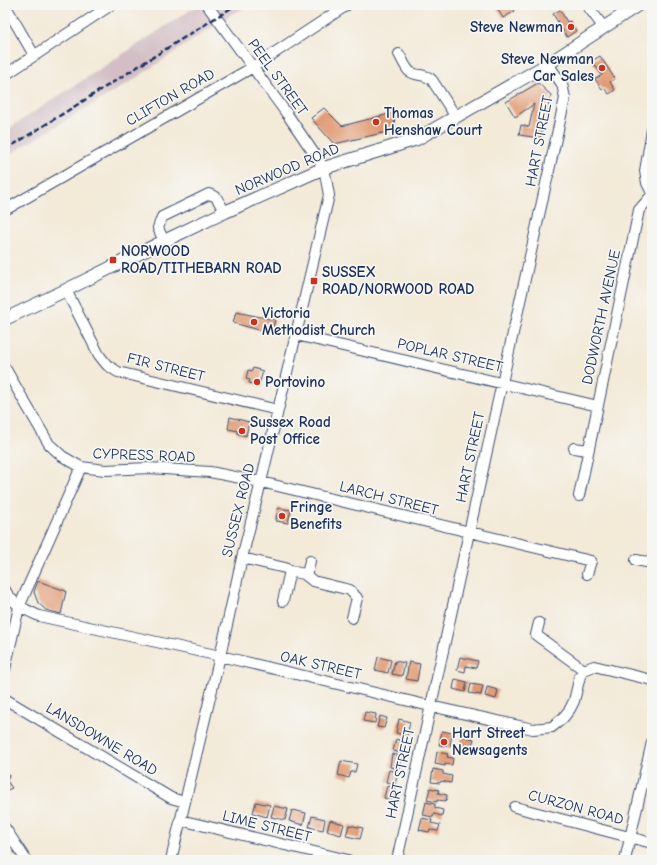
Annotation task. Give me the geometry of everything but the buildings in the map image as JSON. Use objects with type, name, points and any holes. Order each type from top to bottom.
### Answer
[{"type":"main road","name":"NORWOOD ROAD","points":[[5,319],[225,212],[324,168],[417,139],[548,64],[638,5]]},
{"type":"street","points":[[5,5],[34,55]]},
{"type":"street","points":[[5,75],[111,5]]},
{"type":"street","name":"PEEL STREET","points":[[207,5],[287,114],[324,168]]},
{"type":"street","name":"CLIFTON ROAD","points":[[5,210],[253,67],[347,5]]},
{"type":"street","points":[[587,5],[604,28]]},
{"type":"street","points":[[399,54],[407,69],[416,74],[427,76],[432,80],[456,117]]},
{"type":"street","name":"HART STREET","points":[[397,860],[565,98],[562,84],[548,64]]},
{"type":"street","points":[[652,130],[645,171],[647,183],[652,194]]},
{"type":"street","name":"SUSSEX ROAD","points":[[171,860],[329,195],[324,168]]},
{"type":"street","points":[[164,241],[158,228],[162,217],[209,194],[216,197],[225,212]]},
{"type":"street","name":"DODWORTH AVENUE","points":[[579,496],[639,210],[652,194]]},
{"type":"street","name":"FIR STREET","points":[[66,290],[99,355],[107,365],[118,372],[278,410]]},
{"type":"street","name":"POPLAR STREET","points":[[296,335],[502,382],[598,406]]},
{"type":"street","name":"CYPRESS ROAD","points":[[5,368],[49,444],[62,456],[81,467],[105,470],[149,468],[210,472],[261,482]]},
{"type":"street","points":[[574,448],[588,450]]},
{"type":"street","points":[[5,669],[19,607],[81,467]]},
{"type":"street","name":"LARCH STREET","points":[[261,482],[591,561],[588,574]]},
{"type":"street","points":[[242,558],[285,568],[290,571],[304,574],[313,581],[350,590],[357,598],[352,618]]},
{"type":"street","points":[[636,560],[652,563]]},
{"type":"street","points":[[304,574],[308,570],[310,561]]},
{"type":"street","points":[[283,601],[290,571]]},
{"type":"street","points":[[5,590],[7,595],[19,607]]},
{"type":"street","name":"OAK STREET","points":[[19,607],[39,616],[220,656],[533,729],[552,727],[570,710],[574,701],[580,676],[584,670]]},
{"type":"street","points":[[539,623],[536,635],[584,670],[594,666],[652,680]]},
{"type":"street","name":"LANSDOWNE ROAD","points":[[5,699],[171,798],[185,802]]},
{"type":"street","points":[[625,860],[652,742]]},
{"type":"street","name":"CURZON ROAD","points":[[515,807],[652,843]]},
{"type":"street","name":"LIME STREET","points":[[180,820],[348,860]]},
{"type":"street","points":[[5,828],[26,860]]},
{"type":"shaded area","points":[[198,5],[251,5],[230,15],[130,82],[5,157],[5,131]]},
{"type":"railway","points":[[5,150],[236,5]]},
{"type":"place","name":"Steve Newman","points":[[571,27]]},
{"type":"place","name":"Steve Newman Car Sales","points":[[602,68]]},
{"type":"place","name":"Thomas Henshaw Court","points":[[376,122]]},
{"type":"place","name":"NORWOOD ROAD/TITHEBARN ROAD","points":[[113,260]]},
{"type":"place","name":"SUSSEX ROAD/NORWOOD ROAD","points":[[314,281]]},
{"type":"place","name":"Victoria Methodist Church","points":[[254,322]]},
{"type":"place","name":"Portovino","points":[[257,382]]},
{"type":"place","name":"Sussex Road Post Office","points":[[242,431]]},
{"type":"place","name":"Fringe Benefits","points":[[282,516]]},
{"type":"place","name":"Hart Street Newsagents","points":[[444,742]]}]
